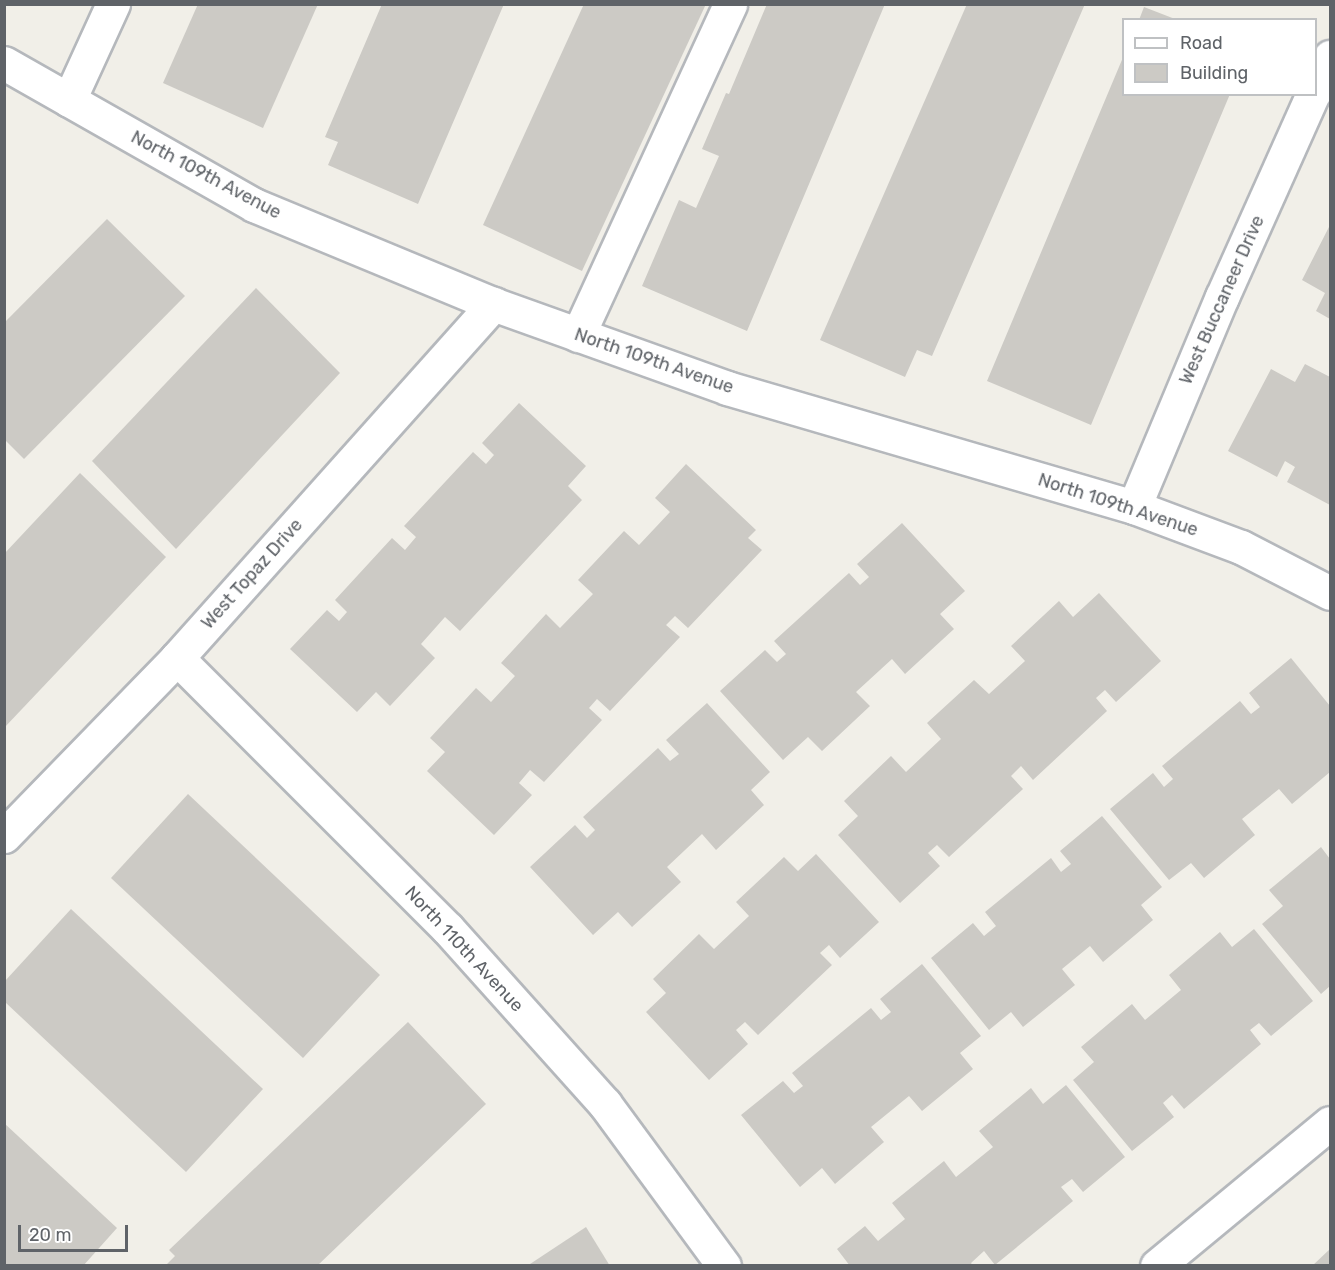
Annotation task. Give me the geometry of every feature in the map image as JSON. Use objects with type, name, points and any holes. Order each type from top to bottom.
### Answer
[{"type":"street","points":[[69,100],[113,4]]},
{"type":"street","points":[[578,334],[729,4]]},
{"type":"street","points":[[1317,88],[1330,57]]},
{"type":"street","name":"North 109th Avenue","points":[[4,63],[254,205],[493,304],[727,388],[1134,507],[1241,546],[1330,593]]},
{"type":"street","name":"West Buccaneer Drive","points":[[1134,507],[1222,297],[1312,96]]},
{"type":"street","name":"West Topaz Drive","points":[[4,836],[177,658],[493,304]]},
{"type":"street","name":"North 110th Avenue","points":[[177,658],[448,929],[605,1104],[724,1266]]},
{"type":"street","points":[[1157,1266],[1330,1123]]},
{"type":"building","points":[[198,4],[318,4],[263,128],[163,83]]},
{"type":"building","points":[[382,4],[504,4],[418,204],[328,165],[338,142],[325,137]]},
{"type":"building","points":[[584,4],[706,4],[582,271],[483,225]]},
{"type":"building","points":[[767,4],[885,4],[747,331],[642,286],[679,200],[696,208],[719,156],[702,149],[726,93],[729,94]]},
{"type":"building","points":[[967,4],[1085,4],[932,356],[917,350],[905,377],[820,340]]},
{"type":"building","points":[[1144,7],[1172,18],[1140,18]]},
{"type":"building","points":[[1122,60],[1122,96],[1229,96],[1091,425],[987,381]]},
{"type":"building","points":[[107,219],[185,296],[24,459],[4,439],[4,323]]},
{"type":"building","points":[[1330,225],[1330,319],[1316,311],[1325,293],[1302,280]]},
{"type":"building","points":[[256,288],[340,373],[176,549],[92,461]]},
{"type":"building","points":[[1305,364],[1330,377],[1330,505],[1287,482],[1295,467],[1285,461],[1277,477],[1228,451],[1271,369],[1295,382]]},
{"type":"building","points":[[519,403],[586,466],[568,486],[582,500],[460,631],[445,617],[421,644],[435,658],[390,706],[376,692],[357,712],[290,649],[327,610],[339,621],[347,612],[335,600],[392,538],[405,550],[416,537],[404,526],[473,452],[486,464],[494,455],[482,443]]},
{"type":"building","points":[[686,464],[756,530],[748,538],[762,550],[688,628],[675,616],[666,625],[680,637],[610,711],[597,699],[589,708],[602,720],[544,782],[530,770],[519,783],[532,795],[494,835],[427,771],[445,752],[430,738],[476,688],[491,702],[515,676],[501,663],[546,614],[560,628],[593,594],[578,580],[624,531],[639,545],[670,512],[655,498]]},
{"type":"building","points":[[80,473],[166,557],[4,728],[4,554]]},
{"type":"building","points":[[902,523],[965,591],[940,614],[954,629],[905,674],[892,659],[856,692],[870,706],[822,751],[808,737],[783,760],[720,691],[765,650],[777,662],[786,654],[774,641],[849,573],[860,585],[869,577],[857,564]]},
{"type":"building","points":[[1099,593],[1161,661],[1116,702],[1105,690],[1096,698],[1107,711],[1033,780],[1021,766],[1011,776],[1023,789],[949,857],[937,845],[928,853],[940,866],[900,903],[838,835],[858,816],[844,801],[891,756],[906,772],[941,739],[927,723],[974,680],[989,694],[1025,661],[1011,646],[1059,601],[1073,617]]},
{"type":"building","points":[[1291,658],[1330,706],[1330,772],[1292,804],[1279,789],[1242,819],[1255,835],[1204,878],[1191,863],[1169,880],[1110,809],[1153,773],[1164,787],[1173,779],[1162,766],[1240,701],[1251,714],[1260,707],[1249,693]]},
{"type":"building","points":[[707,703],[770,772],[751,790],[764,805],[716,850],[702,834],[667,867],[681,882],[632,927],[618,912],[593,935],[530,867],[575,825],[587,838],[595,830],[583,817],[658,748],[670,761],[679,754],[666,740]]},
{"type":"building","points":[[188,794],[380,975],[303,1058],[111,878]]},
{"type":"building","points":[[1102,816],[1162,887],[1141,905],[1153,920],[1103,962],[1090,946],[1062,969],[1075,985],[1023,1027],[1011,1012],[989,1030],[931,958],[973,923],[984,936],[996,926],[985,912],[1051,858],[1061,872],[1071,864],[1060,851]]},
{"type":"building","points":[[1321,847],[1330,859],[1330,986],[1321,994],[1262,924],[1283,906],[1269,890]]},
{"type":"building","points":[[816,854],[879,922],[840,958],[829,945],[820,953],[832,965],[758,1035],[745,1022],[736,1030],[748,1044],[709,1080],[646,1012],[666,993],[653,979],[699,934],[714,949],[749,916],[736,902],[784,857],[798,871]]},
{"type":"building","points":[[71,909],[263,1089],[186,1172],[5,1002],[5,981]]},
{"type":"building","points":[[1254,929],[1313,1001],[1271,1036],[1259,1023],[1250,1030],[1261,1044],[1184,1109],[1172,1095],[1163,1103],[1174,1117],[1132,1151],[1073,1080],[1094,1062],[1081,1047],[1132,1004],[1145,1020],[1181,990],[1169,975],[1220,932],[1232,947]]},
{"type":"building","points":[[922,964],[981,1036],[960,1053],[973,1069],[922,1111],[909,1096],[871,1127],[884,1142],[835,1184],[822,1168],[800,1187],[741,1115],[783,1081],[794,1093],[803,1086],[792,1073],[871,1008],[881,1020],[891,1012],[880,999]]},
{"type":"building","points":[[408,1022],[486,1104],[317,1266],[165,1266],[175,1256],[169,1250]]},
{"type":"building","points":[[1066,1085],[1125,1157],[1083,1192],[1072,1179],[1061,1187],[1073,1201],[995,1265],[984,1251],[971,1263],[973,1266],[850,1266],[837,1249],[865,1226],[878,1241],[905,1219],[892,1203],[944,1161],[956,1177],[993,1147],[979,1131],[1031,1088],[1043,1104]]},
{"type":"building","points":[[4,1123],[117,1228],[83,1266],[4,1266]]},
{"type":"building","points":[[586,1227],[610,1266],[527,1266]]},
{"type":"building","points":[[1330,1249],[1330,1266],[1312,1266]]}]
